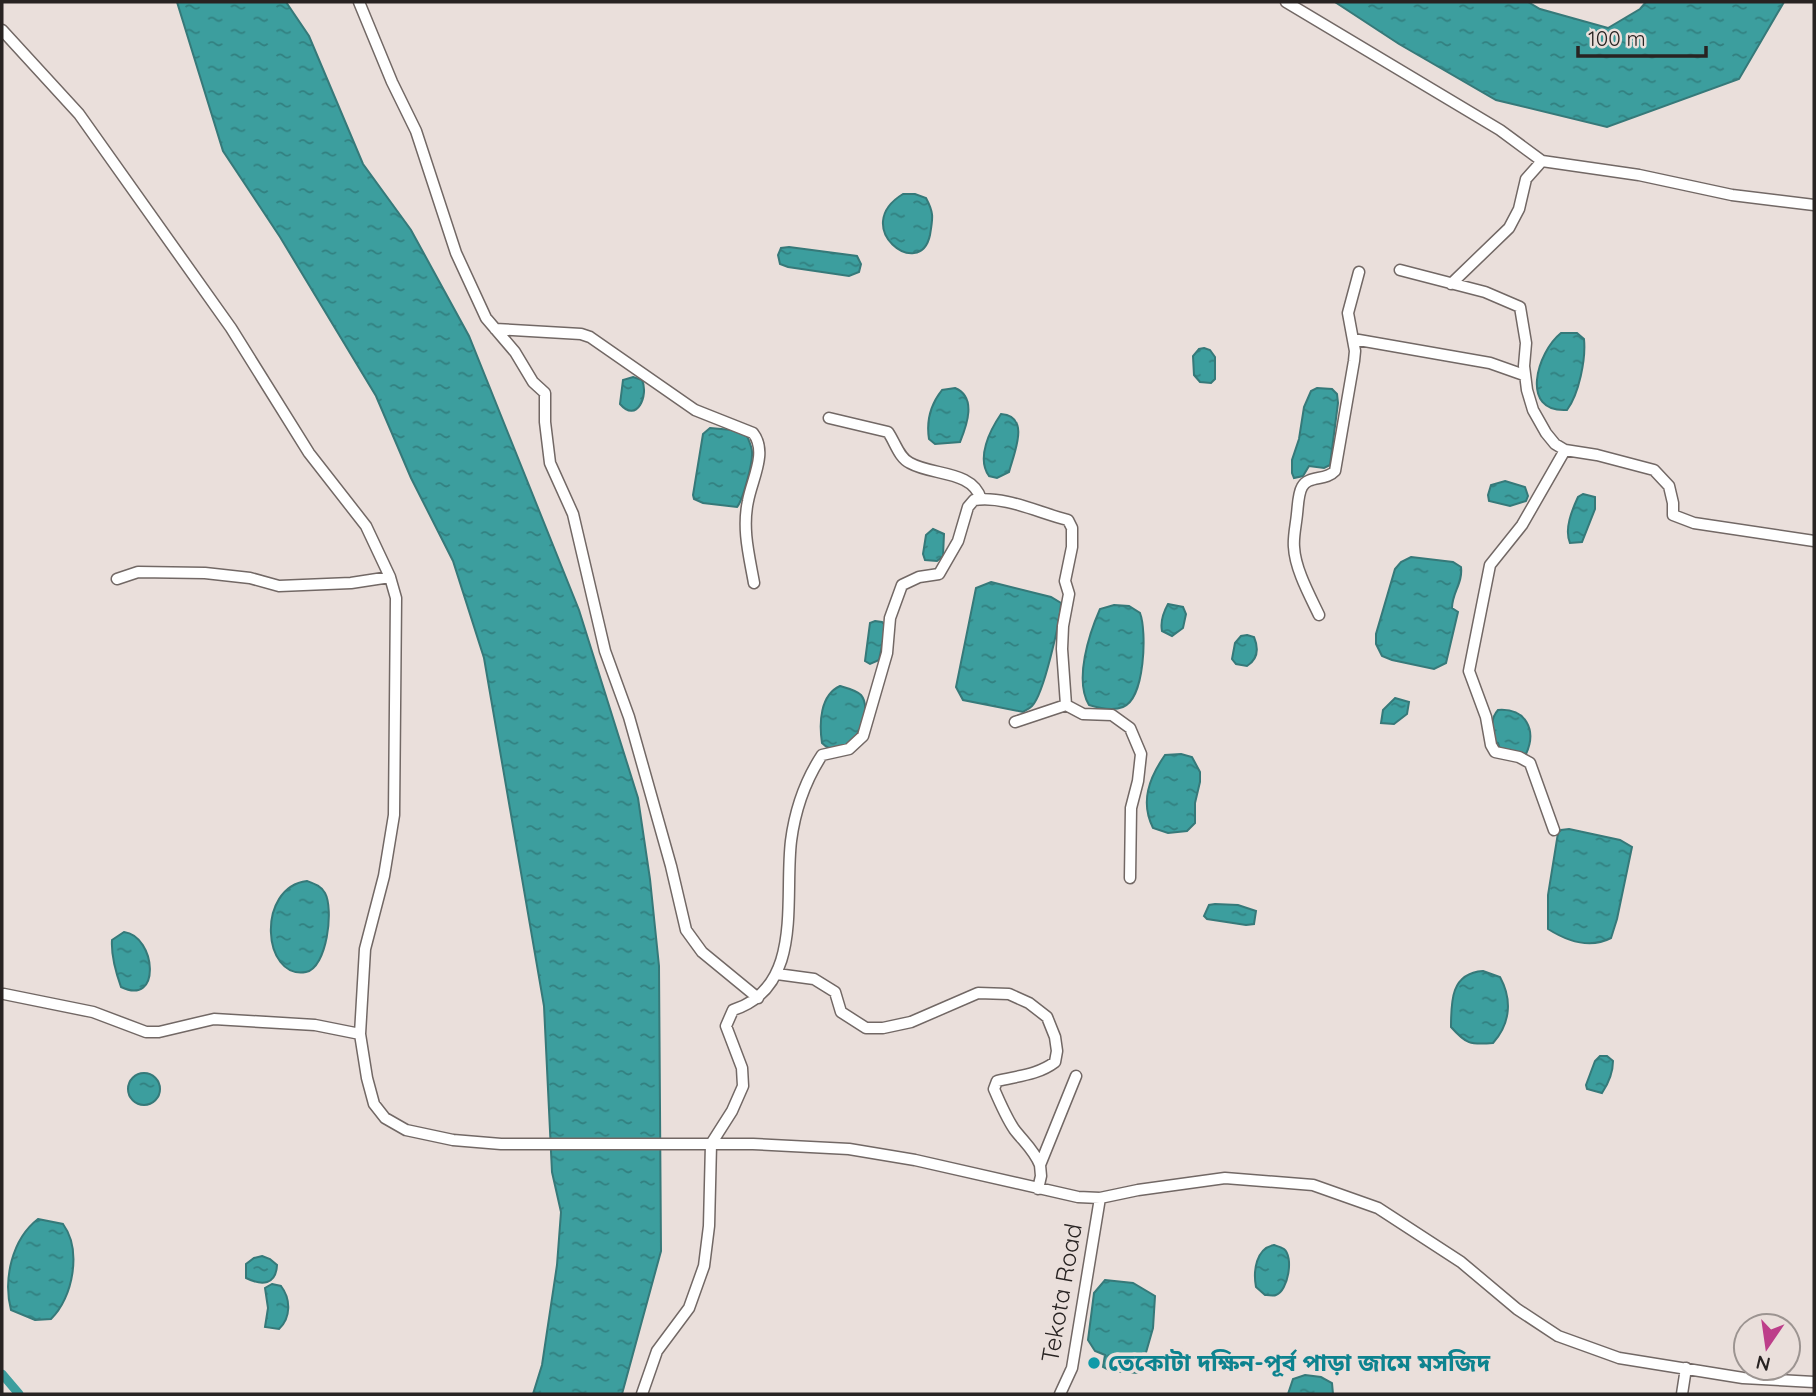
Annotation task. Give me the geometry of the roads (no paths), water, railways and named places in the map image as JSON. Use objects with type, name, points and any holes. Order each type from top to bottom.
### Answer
[{"type":"street","points":[[359,2],[392,82],[416,131],[456,253],[486,318],[515,352],[533,382],[545,393],[550,463],[573,514],[604,651],[629,716],[686,930],[702,952],[758,998]]},
{"type":"street","points":[[1286,2],[1500,130],[1542,161],[1639,175],[1732,195],[1814,205]]},
{"type":"street","points":[[2,30],[79,114],[231,328],[309,453],[366,526],[390,577],[396,598],[394,815],[384,876],[365,949],[360,1034],[374,1104],[386,1118],[406,1130],[453,1140],[849,1149],[915,1160],[1077,1197],[1100,1198],[1225,1178],[1313,1185],[1378,1208],[1461,1262],[1517,1309],[1558,1336],[1619,1358],[1743,1378],[1814,1382]]},
{"type":"street","points":[[1451,284],[1509,228],[1519,209],[1526,180],[1542,161]]},
{"type":"street","points":[[1399,270],[1485,292],[1520,307],[1526,343],[1524,374],[1527,390],[1538,421],[1555,444],[1565,450],[1597,455],[1654,470],[1669,486],[1673,515],[1693,523],[1814,541]]},
{"type":"street","points":[[1319,615],[1305,587],[1294,548],[1297,509],[1304,484],[1310,480],[1329,477],[1335,471],[1354,361],[1348,313],[1359,272]]},
{"type":"street","points":[[495,329],[581,334],[590,337],[695,410],[753,433],[759,440],[760,456],[748,501],[745,528],[754,583]]},
{"type":"street","points":[[1353,339],[1490,363],[1524,374]]},
{"type":"street","points":[[829,418],[888,432],[898,445],[900,454],[909,463],[964,479],[978,489],[981,499]]},
{"type":"street","points":[[1554,830],[1530,763],[1519,757],[1494,752],[1486,717],[1469,671],[1490,565],[1522,525],[1565,450]]},
{"type":"street","points":[[642,1394],[657,1351],[689,1308],[704,1266],[709,1226],[711,1144],[732,1111],[743,1086],[742,1068],[726,1026],[733,1010],[749,1005],[758,998],[782,967],[791,840],[798,807],[812,770],[822,755],[849,749],[863,736],[887,653],[890,618],[902,585],[939,574],[958,541],[968,507],[974,500],[1020,506],[1068,520],[1072,528],[1072,547],[1065,581],[1069,594],[1062,649],[1066,705]]},
{"type":"street","points":[[117,579],[138,572],[198,572],[250,578],[279,586],[351,583],[390,577]]},
{"type":"street","points":[[1015,722],[1066,705],[1083,714],[1112,715],[1130,728],[1142,754],[1131,808],[1130,878]]},
{"type":"street","points":[[777,974],[814,979],[835,992],[841,1012],[866,1028],[883,1028],[911,1022],[978,993],[1009,994],[1029,1003],[1046,1017],[1055,1037],[1055,1062],[1035,1073],[996,1082],[994,1089],[1010,1122],[1035,1152],[1041,1176],[1038,1189]]},
{"type":"street","points":[[4,994],[93,1012],[146,1032],[159,1032],[214,1019],[306,1024],[360,1034]]},
{"type":"street","points":[[1040,1164],[1076,1076]]},
{"type":"street","name":"Tekota Road","points":[[1060,1394],[1072,1368],[1100,1198]]},
{"type":"street","points":[[1682,1394],[1686,1368]]},
{"type":"water","points":[[177,2],[286,2],[309,36],[363,164],[411,230],[469,336],[579,610],[638,798],[659,966],[661,1251],[622,1394],[533,1394],[542,1365],[557,1265],[561,1212],[552,1172],[544,1006],[484,658],[453,561],[411,478],[376,396],[280,237],[223,151]]},
{"type":"water","points":[[1335,2],[1528,2],[1540,9],[1608,28],[1640,9],[1646,2],[1784,2],[1739,79],[1607,127],[1496,100],[1399,44]]},
{"type":"water","points":[[903,194],[926,198],[932,212],[930,235],[924,248],[914,253],[903,251],[892,244],[885,234],[883,221],[888,207]]},
{"type":"water","points":[[781,248],[857,256],[861,264],[859,272],[849,276],[780,264],[778,255]]},
{"type":"water","points":[[1561,333],[1577,333],[1584,339],[1581,376],[1567,410],[1552,408],[1542,402],[1537,380],[1545,353]]},
{"type":"water","points":[[1199,349],[1210,350],[1215,357],[1215,379],[1211,383],[1200,382],[1194,375],[1193,356]]},
{"type":"water","points":[[633,377],[642,380],[644,393],[640,405],[632,411],[620,404],[623,380]]},
{"type":"water","points":[[955,388],[962,392],[968,405],[963,435],[960,442],[935,444],[929,439],[928,432],[934,401],[942,390]]},
{"type":"water","points":[[1317,388],[1332,389],[1337,394],[1330,465],[1324,468],[1309,466],[1303,476],[1294,478],[1292,460],[1299,439],[1304,407],[1311,391]]},
{"type":"water","points":[[1001,414],[1016,421],[1018,437],[1009,472],[997,478],[989,476],[985,469],[984,453],[989,436]]},
{"type":"water","points":[[710,428],[732,430],[747,436],[750,444],[752,457],[749,472],[737,507],[703,503],[694,499],[703,434]]},
{"type":"water","points":[[1505,481],[1525,487],[1528,496],[1526,501],[1510,506],[1489,501],[1491,485]]},
{"type":"water","points":[[1583,494],[1595,497],[1595,509],[1582,542],[1570,543],[1569,520],[1578,497]]},
{"type":"water","points":[[933,529],[944,534],[943,556],[937,561],[925,560],[923,554],[926,535]]},
{"type":"water","points":[[1411,557],[1453,562],[1461,567],[1452,608],[1458,612],[1446,663],[1434,669],[1382,656],[1376,644],[1376,634],[1395,569]]},
{"type":"water","points":[[991,582],[1051,597],[1061,603],[1055,640],[1037,699],[1023,712],[963,700],[956,687],[976,588]]},
{"type":"water","points":[[1168,604],[1183,607],[1186,614],[1183,628],[1172,636],[1162,631],[1161,627]]},
{"type":"water","points":[[1114,605],[1129,606],[1140,613],[1143,649],[1136,691],[1123,707],[1110,709],[1089,705],[1085,695],[1083,670],[1088,644],[1100,609]]},
{"type":"water","points":[[875,621],[886,626],[879,660],[870,664],[865,661],[870,623]]},
{"type":"water","points":[[1241,636],[1254,637],[1257,646],[1255,657],[1247,666],[1236,664],[1232,659],[1235,643]]},
{"type":"water","points":[[840,686],[861,695],[865,703],[865,714],[862,725],[849,744],[841,749],[831,749],[822,743],[822,710],[828,696]]},
{"type":"water","points":[[1395,698],[1409,702],[1407,714],[1394,724],[1381,723],[1383,710]]},
{"type":"water","points":[[1498,710],[1516,713],[1527,722],[1530,737],[1526,754],[1500,749],[1494,741],[1492,728]]},
{"type":"water","points":[[1181,754],[1192,757],[1200,772],[1195,823],[1187,831],[1168,833],[1153,828],[1147,809],[1148,790],[1165,755]]},
{"type":"water","points":[[1569,829],[1620,840],[1632,847],[1617,919],[1611,938],[1603,941],[1579,942],[1548,929],[1548,895],[1558,833]]},
{"type":"water","points":[[307,881],[318,886],[328,901],[327,937],[324,949],[313,968],[306,972],[291,971],[280,962],[274,948],[271,932],[273,915],[279,899],[291,887]]},
{"type":"water","points":[[1209,905],[1238,905],[1256,911],[1254,924],[1207,919],[1204,916]]},
{"type":"water","points":[[124,932],[135,936],[148,956],[148,979],[143,987],[134,991],[121,987],[113,958],[112,940]]},
{"type":"water","points":[[1483,971],[1500,977],[1508,1002],[1506,1019],[1493,1043],[1465,1040],[1451,1027],[1453,998],[1459,983],[1472,973]]},
{"type":"water","points":[[1600,1056],[1607,1056],[1613,1061],[1610,1078],[1602,1093],[1587,1089],[1586,1085],[1595,1061]]},
{"type":"water","points":[[144,1073],[155,1078],[160,1089],[155,1100],[144,1105],[133,1100],[128,1089],[133,1078]]},
{"type":"water","points":[[38,1219],[63,1224],[69,1235],[73,1260],[69,1287],[59,1310],[51,1319],[35,1320],[11,1310],[8,1286],[16,1248],[29,1227]]},
{"type":"water","points":[[1274,1245],[1287,1253],[1288,1274],[1280,1292],[1265,1295],[1256,1287],[1257,1261],[1263,1251]]},
{"type":"water","points":[[262,1256],[277,1265],[274,1277],[263,1283],[246,1278],[246,1264]]},
{"type":"water","points":[[1105,1280],[1133,1283],[1155,1296],[1153,1328],[1138,1373],[1111,1371],[1103,1367],[1105,1355],[1095,1351],[1088,1340],[1094,1293]]},
{"type":"water","points":[[272,1284],[281,1286],[288,1302],[288,1314],[279,1329],[265,1327],[268,1308],[265,1288]]},
{"type":"water","points":[[1305,1375],[1321,1377],[1332,1383],[1333,1394],[1288,1394],[1293,1379]]},
{"type":"waterway","points":[[2,1374],[19,1394]]},
{"type":"place","name":"তেকোটা দক্ষিন-পূর্ব পাড়া জামে মসজিদ","points":[[1094,1363]]}]
